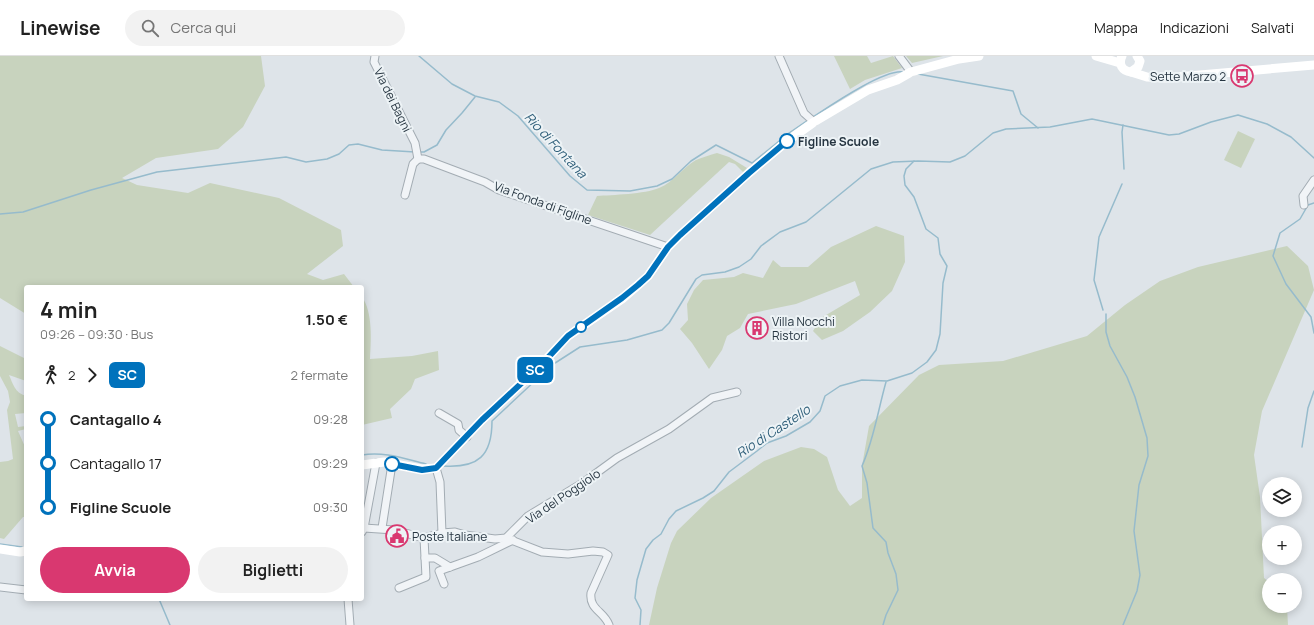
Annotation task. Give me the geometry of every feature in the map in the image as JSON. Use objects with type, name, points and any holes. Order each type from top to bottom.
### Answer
[{"type":"street","name":"Via dei Bagni","points":[[375,56],[374,62],[415,144],[418,159]]},
{"type":"street","points":[[779,56],[802,110],[812,120]]},
{"type":"street","points":[[899,56],[908,74]]},
{"type":"street","points":[[364,465],[376,463],[392,464],[422,470],[439,466],[482,420],[542,364],[568,336],[622,298],[648,276],[668,247],[749,173],[812,120],[868,90],[908,74],[959,59],[979,56]]},
{"type":"street","points":[[1096,56],[1121,59],[1122,68],[1138,75],[1165,78],[1314,64]]},
{"type":"street","points":[[1131,72],[1136,69],[1138,58]]},
{"type":"street","points":[[1138,58],[1145,76]]},
{"type":"street","points":[[405,195],[413,164],[418,159]]},
{"type":"street","name":"Via Fonda di Figline","points":[[418,159],[424,159],[485,182],[499,190],[668,247]]},
{"type":"street","points":[[1304,205],[1303,196],[1314,180]]},
{"type":"street","name":"Via del Poggiolo","points":[[439,571],[478,557],[510,539],[528,516],[584,482],[617,458],[669,429],[712,398],[737,392]]},
{"type":"street","points":[[439,413],[458,424],[459,430],[467,437]]},
{"type":"street","points":[[364,525],[376,463]]},
{"type":"street","points":[[382,528],[392,464]]},
{"type":"street","points":[[439,466],[442,533]]},
{"type":"street","points":[[364,530],[382,528],[424,538],[442,533],[455,532],[465,536],[510,539],[542,552],[568,554],[594,551],[603,552],[608,555],[591,593],[590,599],[593,606],[606,618],[609,625]]},
{"type":"street","points":[[399,588],[426,577],[424,538]]},
{"type":"street","points":[[0,550],[24,551]]},
{"type":"street","points":[[424,558],[435,558],[450,567]]},
{"type":"street","points":[[426,567],[439,571],[444,584]]},
{"type":"street","points":[[0,587],[24,590]]},
{"type":"street","points":[[348,601],[350,625]]},
{"type":"green space","points":[[0,56],[261,56],[265,86],[243,127],[218,149],[156,158],[122,178],[137,185],[188,193],[210,183],[279,198],[341,230],[343,246],[307,274],[323,280],[344,274],[352,285],[24,285],[24,313],[0,298]]},
{"type":"green space","points":[[834,56],[867,56],[871,63],[893,56],[902,68],[865,80],[850,89]]},
{"type":"green space","points":[[906,56],[943,56],[912,63]]},
{"type":"green space","points":[[1238,131],[1255,139],[1241,168],[1224,160]]},
{"type":"green space","points":[[717,153],[729,157],[747,168],[743,172],[735,164],[729,162],[650,235],[588,215],[597,196],[637,193],[659,188],[669,182],[696,160]]},
{"type":"green space","points":[[876,226],[904,236],[905,262],[892,291],[870,312],[843,331],[822,340],[813,331],[821,318],[860,295],[855,281],[796,304],[748,314],[740,328],[727,336],[722,350],[709,369],[692,343],[680,329],[688,320],[687,304],[694,290],[703,280],[734,277],[743,273],[763,278],[773,260],[781,267],[808,267],[831,247]]},
{"type":"green space","points":[[1287,246],[1308,266],[1314,290],[1262,411],[1254,455],[1260,497],[1262,565],[1263,565],[1264,573],[1262,573],[1262,613],[1287,613],[1288,625],[649,625],[657,588],[671,543],[677,531],[711,498],[764,461],[801,447],[814,449],[827,457],[838,490],[850,506],[862,498],[862,466],[869,426],[919,375],[939,365],[1003,361],[1087,336],[1125,305],[1160,281],[1198,267]]},
{"type":"green space","points":[[364,300],[370,318],[370,359],[412,356],[438,351],[439,370],[415,379],[411,389],[390,409],[392,418],[364,425]]},
{"type":"green space","points":[[0,346],[24,358],[24,380],[9,375],[13,385],[19,393],[24,396],[24,413],[15,414],[18,427],[24,426],[24,430],[18,431],[24,444],[24,517],[4,539],[0,538],[0,462],[13,459],[7,410],[10,402],[8,391],[0,376]]},
{"type":"waterway","name":"Rio di Fontana","points":[[419,56],[452,84],[475,96],[499,102],[518,116],[570,176],[587,190],[630,191],[657,186],[672,179],[691,161],[716,145],[752,163],[789,133],[808,120]]},
{"type":"waterway","name":"Rio di Fontana","points":[[813,117],[857,89],[883,76],[903,72]]},
{"type":"waterway","name":"Rio di Fontana","points":[[918,74],[1013,91],[1021,114],[1038,128]]},
{"type":"waterway","points":[[419,152],[424,152],[437,145],[446,130],[475,97]]},
{"type":"waterway","points":[[444,466],[466,465],[481,457],[486,451],[489,443],[492,421],[552,365],[580,347],[627,340],[662,330],[669,323],[696,279],[702,275],[725,272],[739,267],[751,259],[761,246],[780,232],[806,222],[871,169],[893,162],[950,162],[965,156],[993,133],[1006,129],[1050,127],[1092,119],[1169,135],[1179,134],[1211,122],[1238,115],[1267,124],[1291,137],[1314,158]]},
{"type":"waterway","points":[[1123,125],[1124,169]]},
{"type":"waterway","points":[[0,214],[23,212],[91,190],[157,172],[286,157],[306,162],[327,159],[339,154],[349,145],[358,144],[382,150],[415,152]]},
{"type":"waterway","name":"Rio di Castello","points":[[640,625],[641,610],[635,598],[637,580],[646,549],[653,540],[661,534],[669,519],[676,511],[714,491],[729,472],[767,443],[786,436],[810,422],[820,411],[825,396],[840,386],[862,380],[887,381],[912,373],[927,362],[936,350],[940,334],[943,283],[947,266],[940,254],[938,238],[926,229],[914,197],[905,185],[904,176],[906,169],[914,161]]},
{"type":"waterway","points":[[1103,310],[1094,280],[1099,237],[1122,184]]},
{"type":"waterway","points":[[1314,203],[1308,205],[1300,219],[1280,233],[1273,256],[1286,284],[1311,317],[1314,333]]},
{"type":"waterway","points":[[1106,314],[1106,332],[1110,346],[1127,377],[1135,397],[1147,438],[1148,456],[1139,485],[1134,531],[1140,575],[1137,591],[1123,625]]},
{"type":"waterway","points":[[883,625],[898,590],[896,574],[888,553],[886,542],[873,528],[867,483],[862,466],[873,435],[886,382]]},
{"type":"waterway","points":[[1302,447],[1308,408],[1314,391]]},
{"type":"waterway","points":[[364,455],[386,455],[426,464]]},
{"type":"waterway","points":[[0,544],[22,547]]},
{"type":"waterway","points":[[160,601],[170,625]]},
{"type":"bus line","name":"SC","points":[[392,464],[422,470],[436,468],[482,420],[542,364],[568,336],[638,285],[648,276],[668,247],[680,235],[787,141]]},
{"type":"place","name":"Sette Marzo 2","points":[[1242,76]]},
{"type":"place","name":"Figline Scuole","points":[[787,141]]},
{"type":"place","name":"Villa Nocchi Ristori","points":[[757,328]]},
{"type":"place","name":"Poste Italiane","points":[[397,536]]}]
